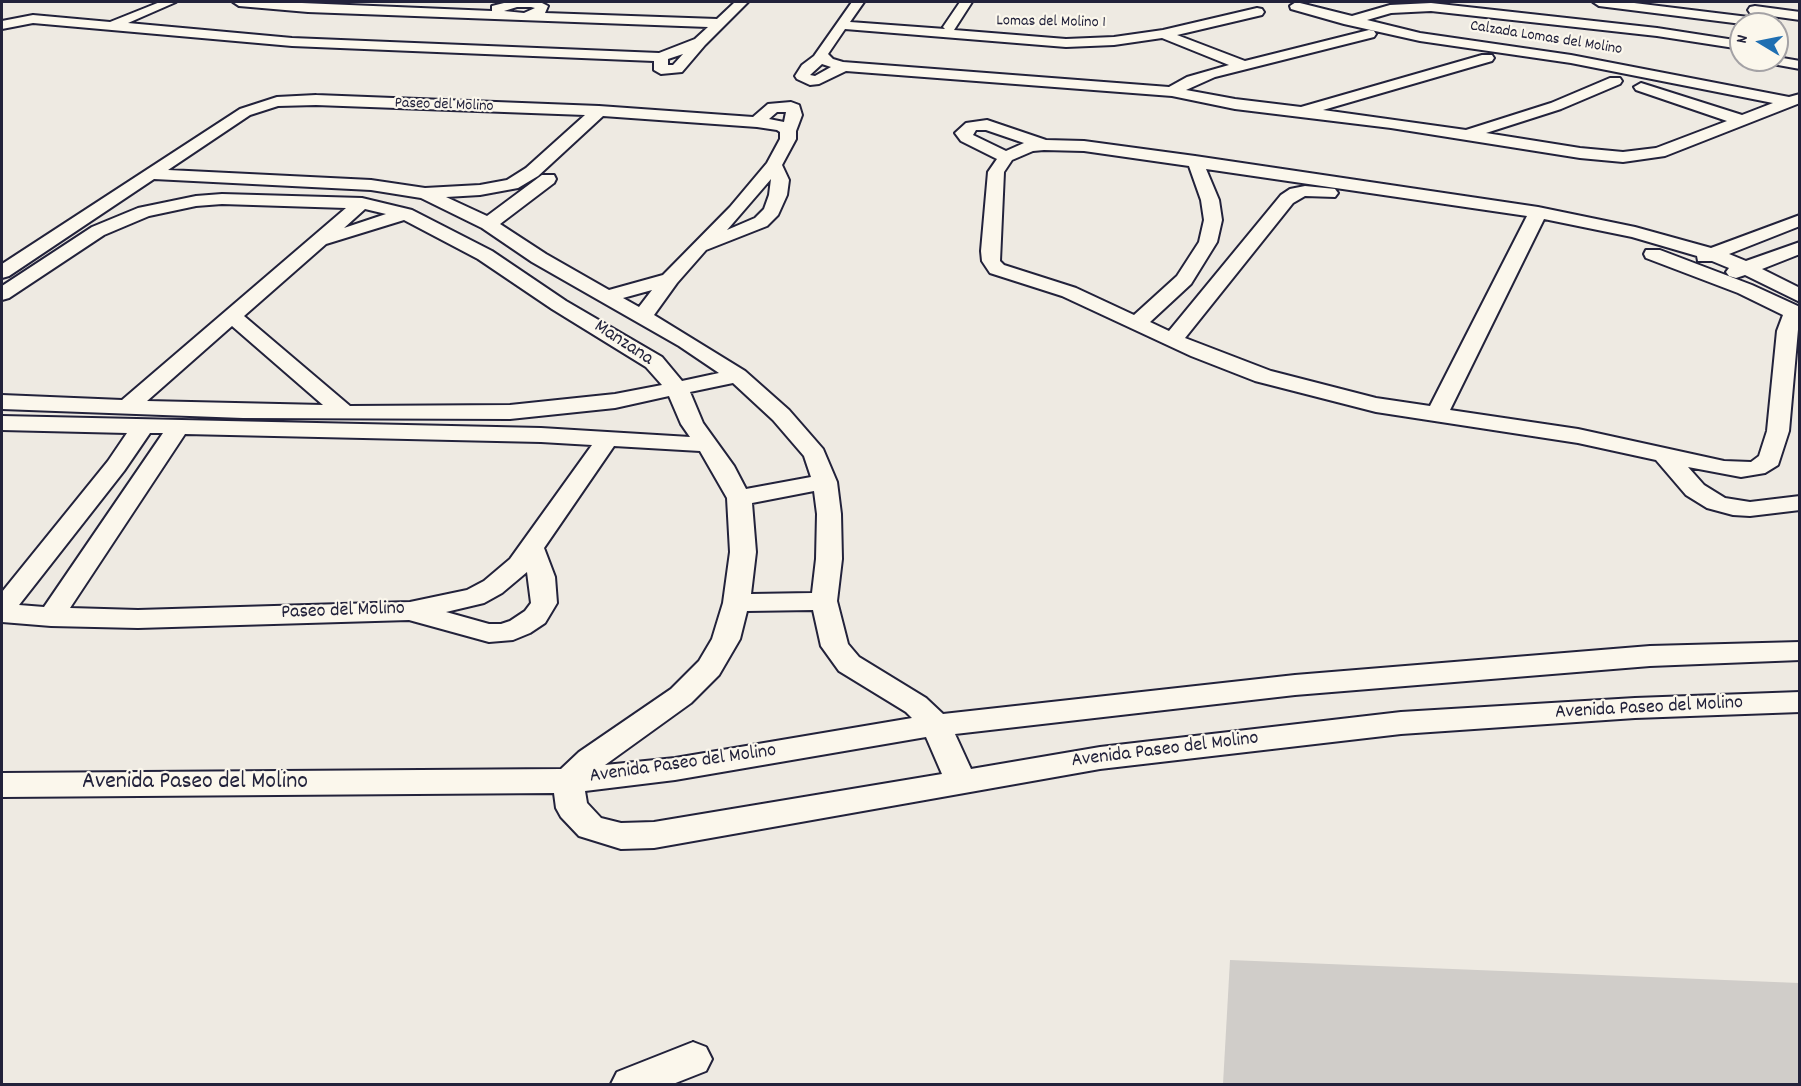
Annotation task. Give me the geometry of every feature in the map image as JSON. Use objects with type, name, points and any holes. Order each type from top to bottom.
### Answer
[{"type":"street","points":[[110,26],[170,2]]},
{"type":"street","points":[[239,2],[308,8],[427,7]]},
{"type":"street","points":[[327,2],[504,11],[529,15],[720,22]]},
{"type":"street","points":[[504,11],[518,2],[731,11]]},
{"type":"street","points":[[2,25],[33,19],[238,38],[393,47],[661,57],[700,42],[742,2]]},
{"type":"street","points":[[843,66],[819,80],[803,78],[803,72],[821,58],[821,54],[858,2]]},
{"type":"street","points":[[950,27],[966,2]]},
{"type":"street","points":[[1599,2],[1729,18]]},
{"type":"street","points":[[1689,2],[1800,16]]},
{"type":"street","name":"Lomas del Molino 1","points":[[1242,3],[1262,13],[1163,34],[1066,48],[844,20],[1039,33],[1087,32],[1152,25],[1242,3]]},
{"type":"street","points":[[529,15],[543,9],[540,4]]},
{"type":"street","name":"Calzada Lomas del Molino","points":[[1292,5],[1348,21],[1440,40],[1571,59],[1796,100]]},
{"type":"street","name":"Calzada Lomas del Molino","points":[[1292,5],[1370,34],[1615,81],[1677,98],[1740,120]]},
{"type":"street","points":[[2,19],[46,7],[33,19]]},
{"type":"street","points":[[393,47],[413,30],[427,7]]},
{"type":"street","points":[[1388,30],[1431,7]]},
{"type":"street","points":[[1348,21],[1390,9],[1431,7],[1657,32],[1729,43]]},
{"type":"street","points":[[1605,27],[1729,53]]},
{"type":"street","points":[[1163,34],[1242,66]]},
{"type":"street","points":[[1172,92],[1192,80],[1370,34]]},
{"type":"street","points":[[821,58],[828,63],[843,66],[1062,77],[1467,134],[1598,155],[1642,156],[1659,153],[1796,100]]},
{"type":"street","points":[[1298,112],[1487,58]]},
{"type":"street","points":[[1559,70],[1571,59]]},
{"type":"street","points":[[1467,134],[1556,106],[1615,81]]},
{"type":"street","name":"Paseo del Molino","points":[[2,272],[244,112],[277,102],[316,100],[599,111],[757,122],[782,126],[788,131],[788,139],[774,165]]},
{"type":"street","points":[[151,174],[371,185],[425,193],[480,190],[512,184],[532,172],[599,111]]},
{"type":"street","points":[[607,127],[622,113]]},
{"type":"street","points":[[1006,157],[967,138],[963,133],[972,126],[987,125],[1044,145]]},
{"type":"street","points":[[1044,145],[1084,146],[1195,161],[1534,219],[1626,245],[1798,308],[1787,330],[1792,358],[1770,460],[1756,468],[1741,470],[1724,468],[1578,436],[1376,405],[1315,391],[1263,376],[1172,340],[1069,292],[997,269],[991,261],[990,250],[996,172],[1006,157],[1015,152],[1044,145]]},
{"type":"street","points":[[1137,323],[1184,280],[1199,260],[1208,242],[1213,220],[1210,201],[1195,161]]},
{"type":"street","points":[[642,317],[670,279],[696,250],[736,211],[774,165],[780,180],[778,195],[772,211],[761,222],[696,250]]},
{"type":"street","points":[[488,224],[560,170]]},
{"type":"street","points":[[261,199],[280,182]]},
{"type":"street","points":[[512,184],[533,191]]},
{"type":"street","points":[[1172,340],[1287,199],[1296,193],[1318,191],[1624,230],[1711,254],[1746,268],[1798,308]]},
{"type":"street","points":[[425,193],[488,224],[539,258],[686,342],[737,376],[781,415],[815,454],[825,482],[829,514],[829,548],[824,601],[835,646],[849,664],[915,705],[936,725],[961,781]]},
{"type":"street","name":"Manzana","points":[[2,294],[98,231],[135,215],[196,201],[261,199],[362,203],[406,214],[509,270],[559,305],[654,362],[677,388],[692,424],[740,498],[742,552],[736,603],[726,639],[709,668],[681,696],[590,760],[568,781]]},
{"type":"street","points":[[128,405],[233,317],[362,203]]},
{"type":"street","points":[[96,209],[135,215]]},
{"type":"street","points":[[318,242],[406,214]]},
{"type":"street","points":[[1437,414],[1534,219]]},
{"type":"street","points":[[1687,266],[1711,254],[1800,220]]},
{"type":"street","points":[[1719,279],[1800,247]]},
{"type":"street","points":[[509,270],[539,258]]},
{"type":"street","points":[[605,297],[670,279]]},
{"type":"street","points":[[233,317],[344,412]]},
{"type":"street","points":[[2,423],[178,428],[287,421],[344,412],[438,413],[556,409],[615,401],[737,376]]},
{"type":"street","points":[[2,402],[128,405],[287,421],[708,446]]},
{"type":"street","points":[[1780,408],[1800,421]]},
{"type":"street","points":[[2,611],[116,466],[142,428]]},
{"type":"street","points":[[51,617],[106,531],[178,428]]},
{"type":"street","name":"Paseo del Molino","points":[[2,611],[51,617],[138,619],[410,611],[475,597],[508,576],[608,439]]},
{"type":"street","points":[[1666,457],[1695,490],[1716,503],[1733,508],[1750,509],[1800,503]]},
{"type":"street","points":[[740,498],[825,482]]},
{"type":"street","points":[[410,611],[489,633],[502,633],[520,627],[535,616],[544,603],[542,577],[531,547]]},
{"type":"street","points":[[736,603],[824,601]]},
{"type":"street","name":"Avenida Paseo del Molino","points":[[2,785],[568,781],[675,769],[936,725],[1307,684],[1650,656],[1800,651]]},
{"type":"street","name":"Avenida Paseo del Molino","points":[[568,781],[572,808],[590,827],[621,836],[654,836],[1100,758],[1401,723],[1635,708],[1800,702]]},
{"type":"street","points":[[630,1084],[693,1059]]},
{"type":"shaded area","points":[[1230,960],[1799,983],[1799,1084],[1223,1084]]}]
